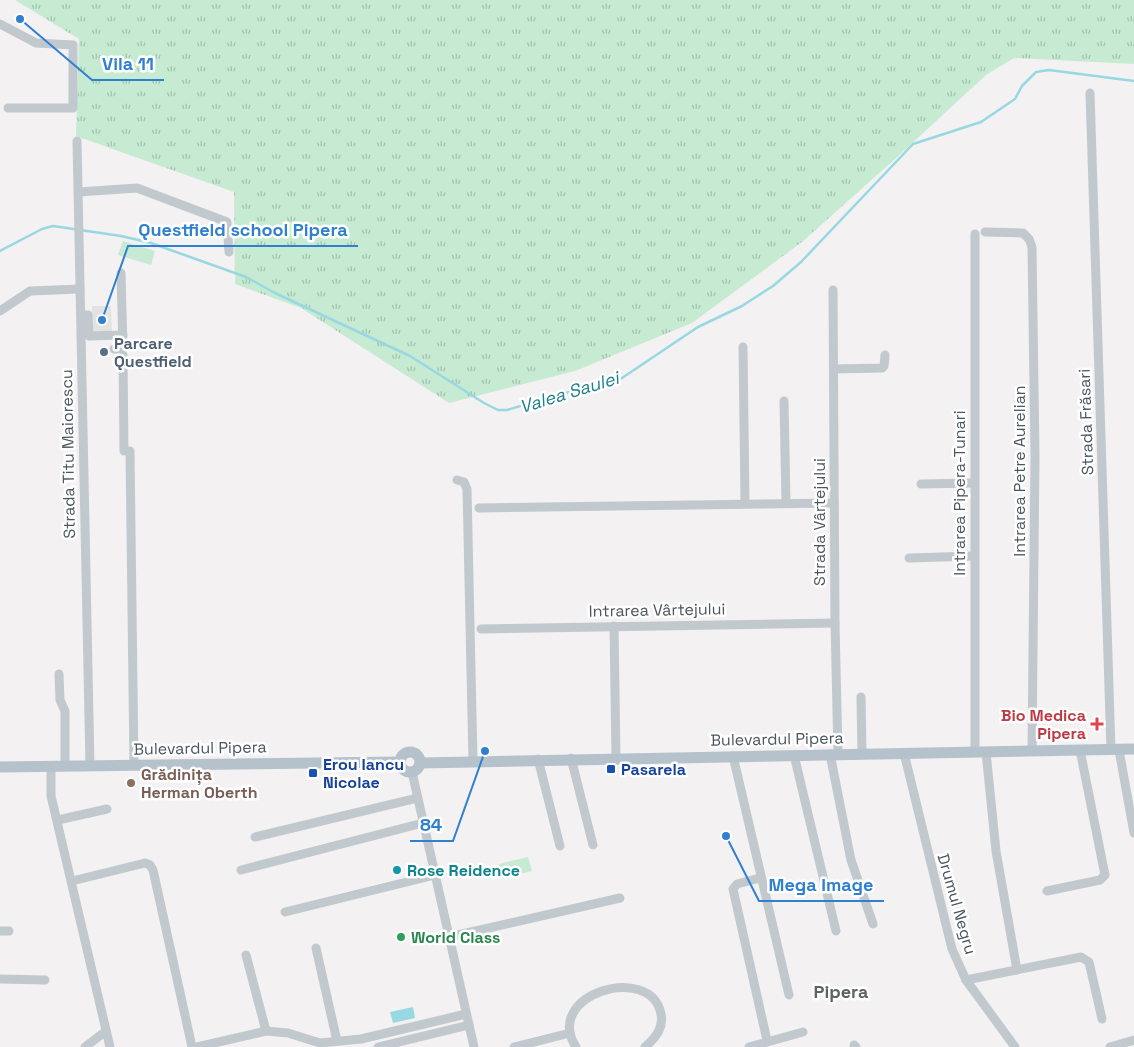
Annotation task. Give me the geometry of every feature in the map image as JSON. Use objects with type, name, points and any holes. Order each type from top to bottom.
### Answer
[{"type":"main road","name":"Bulevardul Pipera","points":[[420,763],[571,758],[1134,749]]},
{"type":"main road","points":[[410,753],[418,756],[420,763],[418,769],[412,772],[404,770],[400,762],[404,755],[410,753]]},
{"type":"main road","name":"Bulevardul Pipera","points":[[0,767],[400,762]]},
{"type":"street","points":[[0,24],[36,43],[73,45],[73,108],[8,108]]},
{"type":"street","name":"Strada Frăsari","points":[[1090,93],[1115,750],[1134,833]]},
{"type":"street","name":"Strada Titu Maiorescu","points":[[77,141],[90,766]]},
{"type":"street","points":[[78,192],[137,188],[227,222],[229,252]]},
{"type":"street","name":"Intrarea Petre Aurelian","points":[[985,232],[1023,233],[1029,239],[1032,248],[1034,456],[1032,751]]},
{"type":"street","name":"Intrarea Pipera-Tunari","points":[[975,234],[974,556],[980,752],[1017,970]]},
{"type":"street","points":[[114,349],[123,349],[121,273]]},
{"type":"street","points":[[0,311],[30,291],[80,289]]},
{"type":"street","name":"Strada Vârtejului","points":[[833,290],[834,754],[851,860],[873,924]]},
{"type":"street","points":[[81,315],[88,314],[89,336],[123,335]]},
{"type":"street","points":[[744,347],[745,503]]},
{"type":"street","points":[[123,355],[134,765]]},
{"type":"street","points":[[834,368],[882,368],[884,366],[884,355]]},
{"type":"street","points":[[784,401],[786,503]]},
{"type":"street","points":[[457,480],[464,482],[467,489],[473,761]]},
{"type":"street","points":[[921,484],[974,483]]},
{"type":"street","points":[[479,508],[834,503]]},
{"type":"street","points":[[909,558],[974,556]]},
{"type":"street","name":"Intrarea Vârtejului","points":[[481,629],[835,623]]},
{"type":"street","points":[[614,626],[616,758]]},
{"type":"street","points":[[59,674],[60,700],[64,711],[65,766]]},
{"type":"street","points":[[861,697],[862,754]]},
{"type":"street","points":[[1048,891],[1100,880],[1105,875],[1080,750]]},
{"type":"street","name":"Drumul Negru","points":[[904,753],[949,939],[966,980],[1015,1047]]},
{"type":"street","points":[[794,755],[836,932]]},
{"type":"street","points":[[732,756],[760,878],[790,995]]},
{"type":"street","points":[[571,758],[593,845]]},
{"type":"street","points":[[538,759],[560,846]]},
{"type":"street","points":[[51,767],[58,796],[57,817],[110,1047]]},
{"type":"street","points":[[412,772],[474,1047]]},
{"type":"street","points":[[254,837],[417,798]]},
{"type":"street","points":[[57,817],[107,809]]},
{"type":"street","points":[[241,870],[423,823]]},
{"type":"street","points":[[72,881],[145,863],[150,865],[153,870],[192,1047]]},
{"type":"street","points":[[285,912],[435,875]]},
{"type":"street","points":[[760,878],[737,884],[733,889],[766,1036]]},
{"type":"street","points":[[449,937],[620,898]]},
{"type":"street","points":[[316,948],[337,1041]]},
{"type":"street","points":[[246,955],[266,1031]]},
{"type":"street","points":[[966,980],[1081,957],[1086,959],[1090,966],[1102,1019]]},
{"type":"street","points":[[0,979],[45,980]]},
{"type":"street","points":[[576,1047],[570,1033],[572,1014],[583,1001],[606,991],[634,987],[650,995],[656,1002],[662,1016],[659,1031],[645,1047]]},
{"type":"street","points":[[197,1047],[266,1031],[288,1033],[320,1045],[361,1039],[466,1014]]},
{"type":"street","points":[[378,1047],[469,1025]]},
{"type":"street","points":[[85,1047],[106,1031]]},
{"type":"street","points":[[749,1047],[803,1032]]},
{"type":"street","points":[[520,1046],[570,1033]]},
{"type":"street","points":[[228,1047],[236,1038]]},
{"type":"street","points":[[1110,1047],[1134,1040]]},
{"type":"shaded area","points":[[92,306],[111,306],[112,333],[92,333]]},
{"type":"green space","points":[[15,0],[1134,0],[1134,64],[1014,58],[986,75],[802,242],[692,323],[575,371],[449,403],[301,308],[235,284],[234,192],[76,136],[79,39]]},
{"type":"green space","points":[[123,241],[155,251],[151,265],[118,255]]},
{"type":"green space","points":[[528,857],[532,871],[503,878],[499,864]]},
{"type":"water","points":[[413,1007],[415,1018],[393,1023],[390,1012]]},
{"type":"waterway","name":"Valea Saulei","points":[[0,251],[42,229],[53,226],[121,236],[151,243],[246,277],[275,293],[410,356],[484,403],[498,410],[507,410],[553,396],[619,380],[698,327],[742,306],[773,286],[801,262],[913,144],[981,122],[1015,99],[1022,86],[1036,72],[1049,70],[1134,81]]},
{"type":"place","name":"Vila 11","points":[[20,19]]},
{"type":"place","name":"Questfield school Pipera","points":[[102,320]]},
{"type":"place","name":"Parcare Questfield","points":[[104,352]]},
{"type":"place","name":"Bio Medica Pipera","points":[[1097,724]]},
{"type":"place","name":"84","points":[[485,751]]},
{"type":"place","name":"Pasarela","points":[[611,769]]},
{"type":"place","name":"Erou Iancu Nicolae","points":[[313,773]]},
{"type":"place","name":"Grădinița Herman Oberth","points":[[131,783]]},
{"type":"place","name":"Mega Image","points":[[726,836]]},
{"type":"place","name":"Rose Reidence","points":[[397,870]]},
{"type":"place","name":"World Class","points":[[401,937]]},
{"type":"district","name":"Pipera","points":[[841,991]]}]
